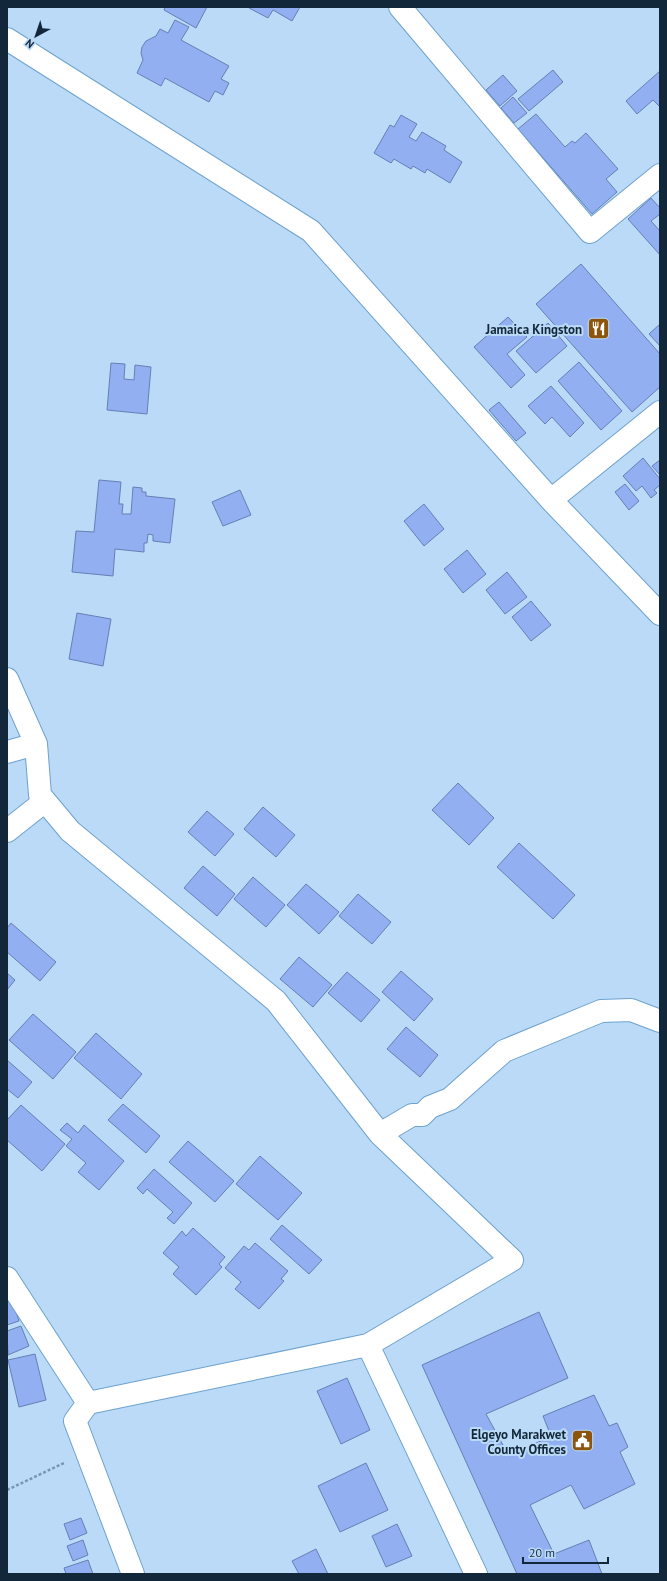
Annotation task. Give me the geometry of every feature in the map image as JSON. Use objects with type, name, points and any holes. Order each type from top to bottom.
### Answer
[{"type":"street","points":[[400,7],[590,232],[660,175]]},
{"type":"street","points":[[7,39],[311,231],[551,500],[660,614]]},
{"type":"street","points":[[551,500],[660,412]]},
{"type":"street","points":[[7,679],[36,744],[40,795],[70,831],[276,1001],[380,1134],[512,1260],[368,1345],[88,1403],[74,1421],[133,1574]]},
{"type":"street","points":[[7,752],[36,744]]},
{"type":"street","points":[[7,831],[45,801]]},
{"type":"street","points":[[380,1134],[412,1115],[422,1115],[430,1107],[450,1099],[504,1051],[601,1011],[631,1010],[660,1021]]},
{"type":"street","points":[[7,1278],[88,1403]]},
{"type":"street","points":[[368,1345],[476,1574]]},
{"type":"path","points":[[7,1490],[87,1453]]},
{"type":"building","points":[[165,7],[207,7],[196,28],[164,10]]},
{"type":"building","points":[[300,7],[292,21],[273,10],[268,18],[249,8]]},
{"type":"building","points":[[175,20],[189,27],[181,40],[229,66],[221,79],[229,83],[223,95],[215,91],[209,102],[165,78],[161,86],[137,73],[143,60],[141,53],[142,47],[146,41],[156,36],[160,29],[168,33]]},
{"type":"building","points":[[553,70],[563,82],[529,111],[518,99]]},
{"type":"building","points":[[660,71],[660,107],[653,100],[637,114],[626,101]]},
{"type":"building","points":[[503,75],[517,91],[500,106],[486,90]]},
{"type":"building","points":[[513,97],[527,113],[514,123],[501,108]]},
{"type":"building","points":[[536,114],[565,147],[572,141],[575,143],[586,133],[618,169],[606,179],[617,192],[592,214],[518,129]]},
{"type":"building","points":[[401,115],[417,124],[409,137],[416,141],[422,132],[446,146],[444,150],[462,162],[450,183],[427,169],[425,173],[413,166],[411,169],[394,159],[391,163],[374,153],[390,125],[394,127]]},
{"type":"building","points":[[651,198],[660,208],[660,214],[651,221],[660,231],[660,255],[628,219]]},
{"type":"building","name":"Jamaica Kingston","points":[[581,264],[660,354],[660,387],[632,412],[536,304]]},
{"type":"building","points":[[508,317],[527,337],[507,354],[525,375],[511,388],[474,347]]},
{"type":"building","points":[[548,323],[567,346],[536,373],[516,351]]},
{"type":"building","points":[[660,324],[660,346],[649,334]]},
{"type":"building","points":[[579,362],[622,411],[601,430],[558,381]]},
{"type":"building","points":[[111,363],[125,364],[124,379],[134,380],[135,365],[151,367],[147,414],[107,410]]},
{"type":"building","points":[[551,386],[584,423],[570,437],[552,417],[545,424],[528,406]]},
{"type":"building","points":[[499,402],[526,433],[516,441],[489,410]]},
{"type":"building","points":[[643,458],[660,479],[660,485],[654,490],[657,493],[651,498],[642,486],[636,491],[623,476]]},
{"type":"building","points":[[660,460],[660,475],[652,466]]},
{"type":"building","points":[[99,480],[121,482],[119,504],[123,504],[122,514],[131,514],[133,487],[142,488],[142,492],[146,492],[146,496],[175,499],[170,543],[153,541],[153,535],[148,534],[147,543],[144,543],[144,552],[115,549],[113,576],[72,572],[76,531],[94,532]]},
{"type":"building","points":[[625,484],[639,501],[629,510],[615,492]]},
{"type":"building","points":[[240,490],[251,515],[223,526],[212,502]]},
{"type":"building","points":[[424,504],[444,529],[424,546],[404,521]]},
{"type":"building","points":[[467,550],[486,574],[463,593],[444,569]]},
{"type":"building","points":[[507,572],[527,597],[505,614],[486,590]]},
{"type":"building","points":[[531,601],[551,625],[531,641],[512,617]]},
{"type":"building","points":[[77,613],[111,619],[103,666],[69,659]]},
{"type":"building","points":[[458,783],[494,818],[469,845],[432,810]]},
{"type":"building","points":[[263,807],[295,835],[276,857],[244,829]]},
{"type":"building","points":[[207,811],[234,834],[215,856],[188,832]]},
{"type":"building","points":[[519,843],[575,895],[553,919],[497,867]]},
{"type":"building","points":[[203,866],[235,894],[217,916],[184,888]]},
{"type":"building","points":[[253,877],[285,905],[266,927],[234,899]]},
{"type":"building","points":[[306,884],[339,912],[319,934],[287,905]]},
{"type":"building","points":[[358,894],[391,922],[372,944],[339,916]]},
{"type":"building","points":[[11,923],[56,962],[40,981],[7,952],[7,928]]},
{"type":"building","points":[[299,957],[332,985],[313,1007],[280,979]]},
{"type":"building","points":[[401,971],[433,999],[414,1021],[382,992]]},
{"type":"building","points":[[347,972],[380,1000],[361,1022],[328,993]]},
{"type":"building","points":[[7,973],[15,980],[7,990]]},
{"type":"building","points":[[33,1014],[76,1052],[53,1079],[9,1040]]},
{"type":"building","points":[[406,1027],[438,1055],[420,1077],[387,1049]]},
{"type":"building","points":[[96,1033],[142,1074],[121,1099],[74,1058]]},
{"type":"building","points":[[7,1060],[32,1082],[18,1098],[7,1089]]},
{"type":"building","points":[[123,1104],[160,1136],[146,1153],[108,1120]]},
{"type":"building","points":[[21,1105],[65,1144],[42,1171],[7,1140],[7,1120]]},
{"type":"building","points":[[67,1123],[78,1133],[84,1125],[124,1161],[99,1190],[78,1172],[86,1163],[66,1146],[72,1139],[60,1130]]},
{"type":"building","points":[[188,1141],[234,1181],[215,1202],[169,1162]]},
{"type":"building","points":[[260,1156],[302,1193],[278,1220],[236,1184]]},
{"type":"building","points":[[154,1169],[192,1203],[174,1224],[167,1218],[173,1212],[147,1189],[143,1194],[137,1188]]},
{"type":"building","points":[[282,1225],[322,1260],[309,1274],[270,1239]]},
{"type":"building","points":[[193,1228],[225,1257],[219,1264],[222,1267],[196,1295],[173,1274],[179,1267],[163,1253],[182,1231],[186,1236]]},
{"type":"building","points":[[255,1243],[288,1271],[281,1279],[284,1281],[259,1309],[235,1289],[241,1282],[225,1268],[244,1246],[249,1250]]},
{"type":"building","points":[[7,1291],[9,1291],[19,1321],[7,1325]]},
{"type":"building","name":"Elgeyo Marakwet County Offices","points":[[539,1312],[568,1378],[486,1414],[509,1456],[551,1436],[543,1416],[594,1395],[609,1426],[617,1423],[628,1447],[620,1452],[635,1484],[584,1509],[571,1485],[530,1505],[554,1554],[589,1540],[602,1574],[517,1574],[422,1365]]},
{"type":"building","points":[[21,1326],[29,1346],[8,1355],[7,1331]]},
{"type":"building","points":[[35,1354],[46,1400],[19,1407],[8,1360]]},
{"type":"building","points":[[347,1378],[370,1430],[341,1444],[317,1391]]},
{"type":"building","points":[[366,1463],[388,1510],[340,1532],[318,1486]]},
{"type":"building","points":[[81,1518],[87,1533],[70,1540],[64,1524]]},
{"type":"building","points":[[397,1524],[412,1556],[386,1567],[372,1536]]},
{"type":"building","points":[[83,1540],[88,1555],[73,1561],[67,1546]]},
{"type":"building","points":[[316,1549],[328,1574],[299,1574],[292,1561]]},
{"type":"building","points":[[88,1560],[93,1574],[66,1574],[64,1568]]},
{"type":"place","name":"Jamaica Kingston","points":[[598,329]]},
{"type":"place","name":"Elgeyo Marakwet County Offices","points":[[582,1441]]}]
